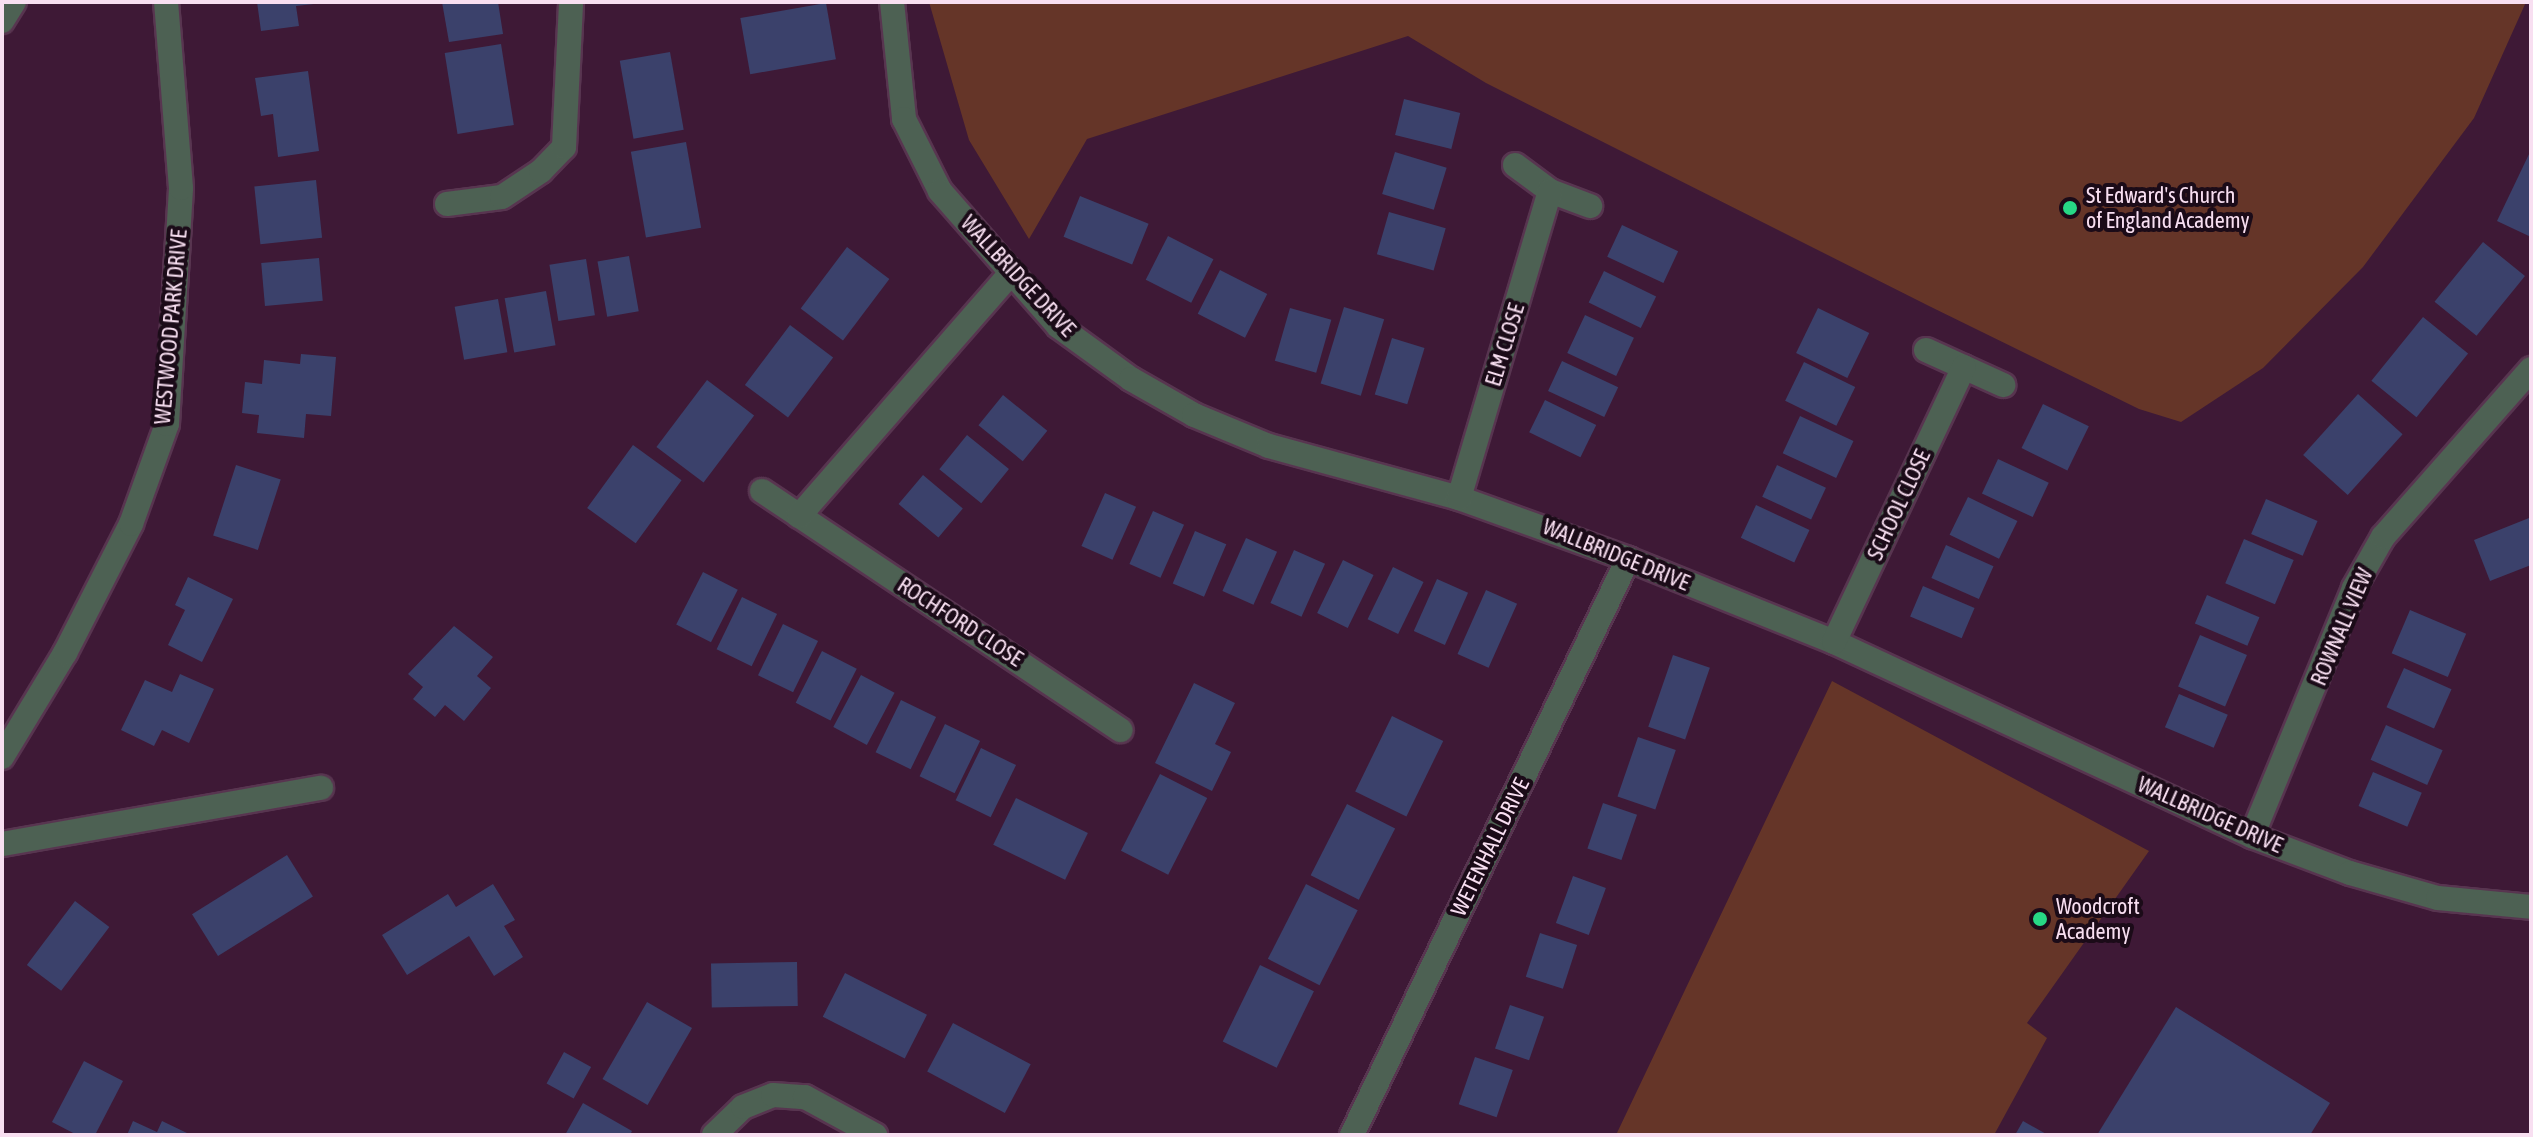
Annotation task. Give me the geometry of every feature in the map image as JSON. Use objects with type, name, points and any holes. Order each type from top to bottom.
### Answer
[{"type":"street","points":[[2,21],[14,2]]},
{"type":"street","name":"WESTWOOD PARK DRIVE","points":[[2,757],[65,653],[131,524],[167,424],[181,188],[166,2]]},
{"type":"street","points":[[447,204],[502,197],[541,171],[564,147],[571,2]]},
{"type":"street","name":"WALLBRIDGE DRIVE","points":[[892,2],[904,119],[940,191],[1058,326],[1131,379],[1194,415],[1269,446],[1459,498],[1628,559],[1834,642],[2252,836],[2438,898],[2531,907]]},
{"type":"street","points":[[1515,165],[1550,191],[1590,206]]},
{"type":"street","name":"ELM CLOSE","points":[[1459,498],[1550,191]]},
{"type":"street","points":[[799,516],[1010,274]]},
{"type":"street","points":[[1926,350],[2003,385]]},
{"type":"street","name":"SCHOOL CLOSE","points":[[1834,642],[1964,367]]},
{"type":"street","name":"ROWNALL VIEW","points":[[2252,836],[2354,588],[2383,537],[2531,369]]},
{"type":"street","name":"ROCHFORD CLOSE","points":[[762,491],[1121,730]]},
{"type":"street","name":"WETENHALL DRIVE","points":[[1352,1135],[1628,559]]},
{"type":"street","points":[[2,844],[321,788]]},
{"type":"street","points":[[714,1135],[743,1107],[773,1095],[805,1097],[875,1135]]},
{"type":"shaded area","name":"St Edward's Church of England Academy","points":[[929,2],[2526,2],[2474,118],[2363,267],[2263,368],[2181,422],[2139,409],[1929,306],[1486,83],[1408,36],[1087,139],[1029,239],[969,140]]},
{"type":"shaded area","name":"Woodcroft Academy","points":[[1832,681],[2149,851],[2027,1023],[2047,1038],[1994,1135],[1616,1135]]},
{"type":"building","points":[[257,2],[314,4],[296,6],[299,26],[261,31]]},
{"type":"building","points":[[442,2],[498,2],[503,34],[449,42]]},
{"type":"building","points":[[826,3],[836,59],[750,74],[740,18]]},
{"type":"building","points":[[501,44],[514,125],[458,134],[445,53]]},
{"type":"building","points":[[670,52],[684,130],[633,139],[620,61]]},
{"type":"building","points":[[308,71],[319,151],[278,157],[273,114],[261,116],[255,78]]},
{"type":"building","points":[[1404,99],[1460,113],[1451,149],[1395,135]]},
{"type":"building","points":[[686,142],[701,228],[646,237],[631,152]]},
{"type":"building","points":[[2531,150],[2531,237],[2497,221]]},
{"type":"building","points":[[1395,152],[1447,168],[1434,210],[1382,194]]},
{"type":"building","points":[[316,180],[322,238],[260,244],[254,186]]},
{"type":"building","points":[[1080,196],[1149,224],[1132,265],[1064,237]]},
{"type":"building","points":[[1389,212],[1446,228],[1434,271],[1377,254]]},
{"type":"building","points":[[1622,225],[1678,251],[1663,283],[1607,257]]},
{"type":"building","points":[[1168,236],[1213,259],[1191,303],[1146,280]]},
{"type":"building","points":[[2483,242],[2525,276],[2477,336],[2435,302]]},
{"type":"building","points":[[847,247],[889,279],[843,340],[801,308]]},
{"type":"building","points":[[629,256],[639,311],[607,317],[597,262]]},
{"type":"building","points":[[319,258],[323,301],[265,306],[261,263]]},
{"type":"building","points":[[586,259],[595,315],[558,321],[549,265]]},
{"type":"building","points":[[1220,270],[1267,294],[1245,338],[1198,314]]},
{"type":"building","points":[[1604,271],[1656,296],[1641,328],[1589,302]]},
{"type":"building","points":[[546,291],[556,345],[514,352],[505,298]]},
{"type":"building","points":[[498,299],[507,352],[464,360],[455,307]]},
{"type":"building","points":[[1344,307],[1384,319],[1361,396],[1321,384]]},
{"type":"building","points":[[1290,308],[1331,320],[1316,373],[1275,361]]},
{"type":"building","points":[[1818,308],[1869,333],[1847,378],[1796,353]]},
{"type":"building","points":[[1585,315],[1634,338],[1616,376],[1567,353]]},
{"type":"building","points":[[2423,317],[2468,354],[2416,417],[2371,381]]},
{"type":"building","points":[[790,325],[833,357],[788,417],[745,385]]},
{"type":"building","points":[[1392,338],[1425,348],[1407,404],[1375,394]]},
{"type":"building","points":[[301,354],[336,357],[331,416],[306,414],[304,438],[257,433],[259,415],[242,413],[245,382],[262,384],[264,360],[300,364]]},
{"type":"building","points":[[1562,361],[1618,387],[1604,417],[1548,391]]},
{"type":"building","points":[[1804,362],[1855,387],[1836,426],[1785,401]]},
{"type":"building","points":[[707,380],[754,416],[704,483],[656,447]]},
{"type":"building","points":[[2358,394],[2403,434],[2348,495],[2303,455]]},
{"type":"building","points":[[1003,395],[1047,431],[1023,461],[978,425]]},
{"type":"building","points":[[1545,400],[1596,425],[1580,457],[1529,432]]},
{"type":"building","points":[[2043,404],[2089,426],[2067,470],[2022,448]]},
{"type":"building","points":[[1800,416],[1853,441],[1836,478],[1783,453]]},
{"type":"building","points":[[967,435],[1009,469],[981,503],[939,469]]},
{"type":"building","points":[[633,445],[682,480],[636,543],[587,508]]},
{"type":"building","points":[[1998,459],[2049,483],[2033,517],[1982,493]]},
{"type":"building","points":[[236,465],[281,480],[258,550],[213,535]]},
{"type":"building","points":[[1777,465],[1826,488],[1811,520],[1762,497]]},
{"type":"building","points":[[923,475],[963,508],[938,538],[899,504]]},
{"type":"building","points":[[1105,493],[1136,507],[1112,560],[1081,546]]},
{"type":"building","points":[[1968,497],[2017,521],[1999,559],[1950,535]]},
{"type":"building","points":[[2266,499],[2318,521],[2303,556],[2251,534]]},
{"type":"building","points":[[1756,505],[1809,530],[1794,563],[1741,538]]},
{"type":"building","points":[[1153,511],[1184,525],[1160,578],[1129,564]]},
{"type":"building","points":[[2529,518],[2531,565],[2490,581],[2474,540]]},
{"type":"building","points":[[1195,531],[1226,544],[1204,597],[1173,583]]},
{"type":"building","points":[[1246,538],[1277,552],[1253,605],[1222,591]]},
{"type":"building","points":[[2244,539],[2294,560],[2275,604],[2225,583]]},
{"type":"building","points":[[1946,545],[1994,566],[1979,599],[1931,578]]},
{"type":"building","points":[[1294,550],[1325,564],[1301,617],[1270,603]]},
{"type":"building","points":[[1343,560],[1374,575],[1348,628],[1317,613]]},
{"type":"building","points":[[1393,567],[1424,582],[1398,634],[1368,619]]},
{"type":"building","points":[[703,572],[738,590],[711,642],[676,625]]},
{"type":"building","points":[[188,577],[233,599],[202,662],[168,645],[185,610],[175,605]]},
{"type":"building","points":[[1437,579],[1468,593],[1445,645],[1414,631]]},
{"type":"building","points":[[1923,586],[1975,608],[1962,638],[1910,616]]},
{"type":"building","points":[[1486,590],[1517,604],[1489,668],[1458,654]]},
{"type":"building","points":[[2207,595],[2259,617],[2247,646],[2195,624]]},
{"type":"building","points":[[742,597],[777,614],[752,666],[717,649]]},
{"type":"building","points":[[2410,610],[2466,634],[2448,677],[2392,653]]},
{"type":"building","points":[[783,624],[818,641],[793,692],[758,675]]},
{"type":"building","points":[[454,626],[493,657],[477,676],[491,688],[464,721],[445,705],[435,717],[413,699],[423,687],[408,674]]},
{"type":"building","points":[[2200,635],[2247,655],[2225,706],[2178,687]]},
{"type":"building","points":[[822,651],[857,669],[830,720],[796,703]]},
{"type":"building","points":[[1673,655],[1710,668],[1685,740],[1648,727]]},
{"type":"building","points":[[2404,668],[2452,689],[2434,728],[2387,707]]},
{"type":"building","points":[[180,674],[214,689],[189,743],[162,730],[154,746],[121,730],[145,680],[172,692]]},
{"type":"building","points":[[861,675],[895,693],[867,745],[833,727]]},
{"type":"building","points":[[1194,683],[1235,703],[1215,744],[1231,752],[1212,791],[1155,763]]},
{"type":"building","points":[[2179,694],[2228,715],[2214,748],[2165,727]]},
{"type":"building","points":[[901,700],[936,717],[911,769],[876,752]]},
{"type":"building","points":[[1392,716],[1443,741],[1406,816],[1355,791]]},
{"type":"building","points":[[945,724],[980,741],[955,793],[920,776]]},
{"type":"building","points":[[2386,725],[2443,750],[2427,785],[2371,760]]},
{"type":"building","points":[[1638,737],[1676,750],[1655,810],[1617,797]]},
{"type":"building","points":[[981,748],[1016,765],[991,817],[956,800]]},
{"type":"building","points":[[2373,772],[2422,793],[2407,827],[2359,806]]},
{"type":"building","points":[[1160,774],[1207,798],[1168,875],[1121,851]]},
{"type":"building","points":[[1016,798],[1088,833],[1065,880],[993,845]]},
{"type":"building","points":[[1603,803],[1637,815],[1621,860],[1587,848]]},
{"type":"building","points":[[1347,804],[1395,829],[1359,900],[1311,875]]},
{"type":"building","points":[[287,855],[313,897],[218,956],[192,914]]},
{"type":"building","points":[[1573,876],[1606,888],[1589,935],[1556,923]]},
{"type":"building","points":[[493,884],[515,920],[504,926],[523,957],[494,976],[469,936],[407,975],[382,935],[448,894],[456,907]]},
{"type":"building","points":[[1306,884],[1358,910],[1320,985],[1268,959]]},
{"type":"building","points":[[75,901],[109,927],[61,991],[27,965]]},
{"type":"building","points":[[1540,933],[1577,945],[1563,989],[1526,977]]},
{"type":"building","points":[[797,962],[798,1006],[712,1007],[711,964]]},
{"type":"building","points":[[1260,965],[1314,991],[1277,1068],[1223,1041]]},
{"type":"building","points":[[845,973],[927,1015],[905,1058],[823,1017]]},
{"type":"building","points":[[647,1002],[692,1028],[648,1105],[602,1079]]},
{"type":"building","points":[[1510,1005],[1544,1017],[1529,1060],[1495,1048]]},
{"type":"building","points":[[2176,1007],[2330,1103],[2310,1135],[2097,1135]]},
{"type":"building","points":[[953,1023],[1031,1064],[1005,1113],[927,1072]]},
{"type":"building","points":[[564,1052],[591,1067],[574,1099],[547,1083]]},
{"type":"building","points":[[1475,1057],[1513,1070],[1497,1117],[1459,1104]]},
{"type":"building","points":[[84,1061],[123,1081],[95,1135],[77,1135],[52,1122]]},
{"type":"building","points":[[583,1103],[632,1131],[630,1135],[565,1135]]},
{"type":"building","points":[[133,1121],[157,1132],[162,1121],[187,1133],[127,1135]]},
{"type":"building","points":[[2023,1121],[2048,1135],[2015,1135]]},
{"type":"place","name":"St Edward's Church of England Academy","points":[[2070,208]]},
{"type":"place","name":"Woodcroft Academy","points":[[2040,919]]}]
